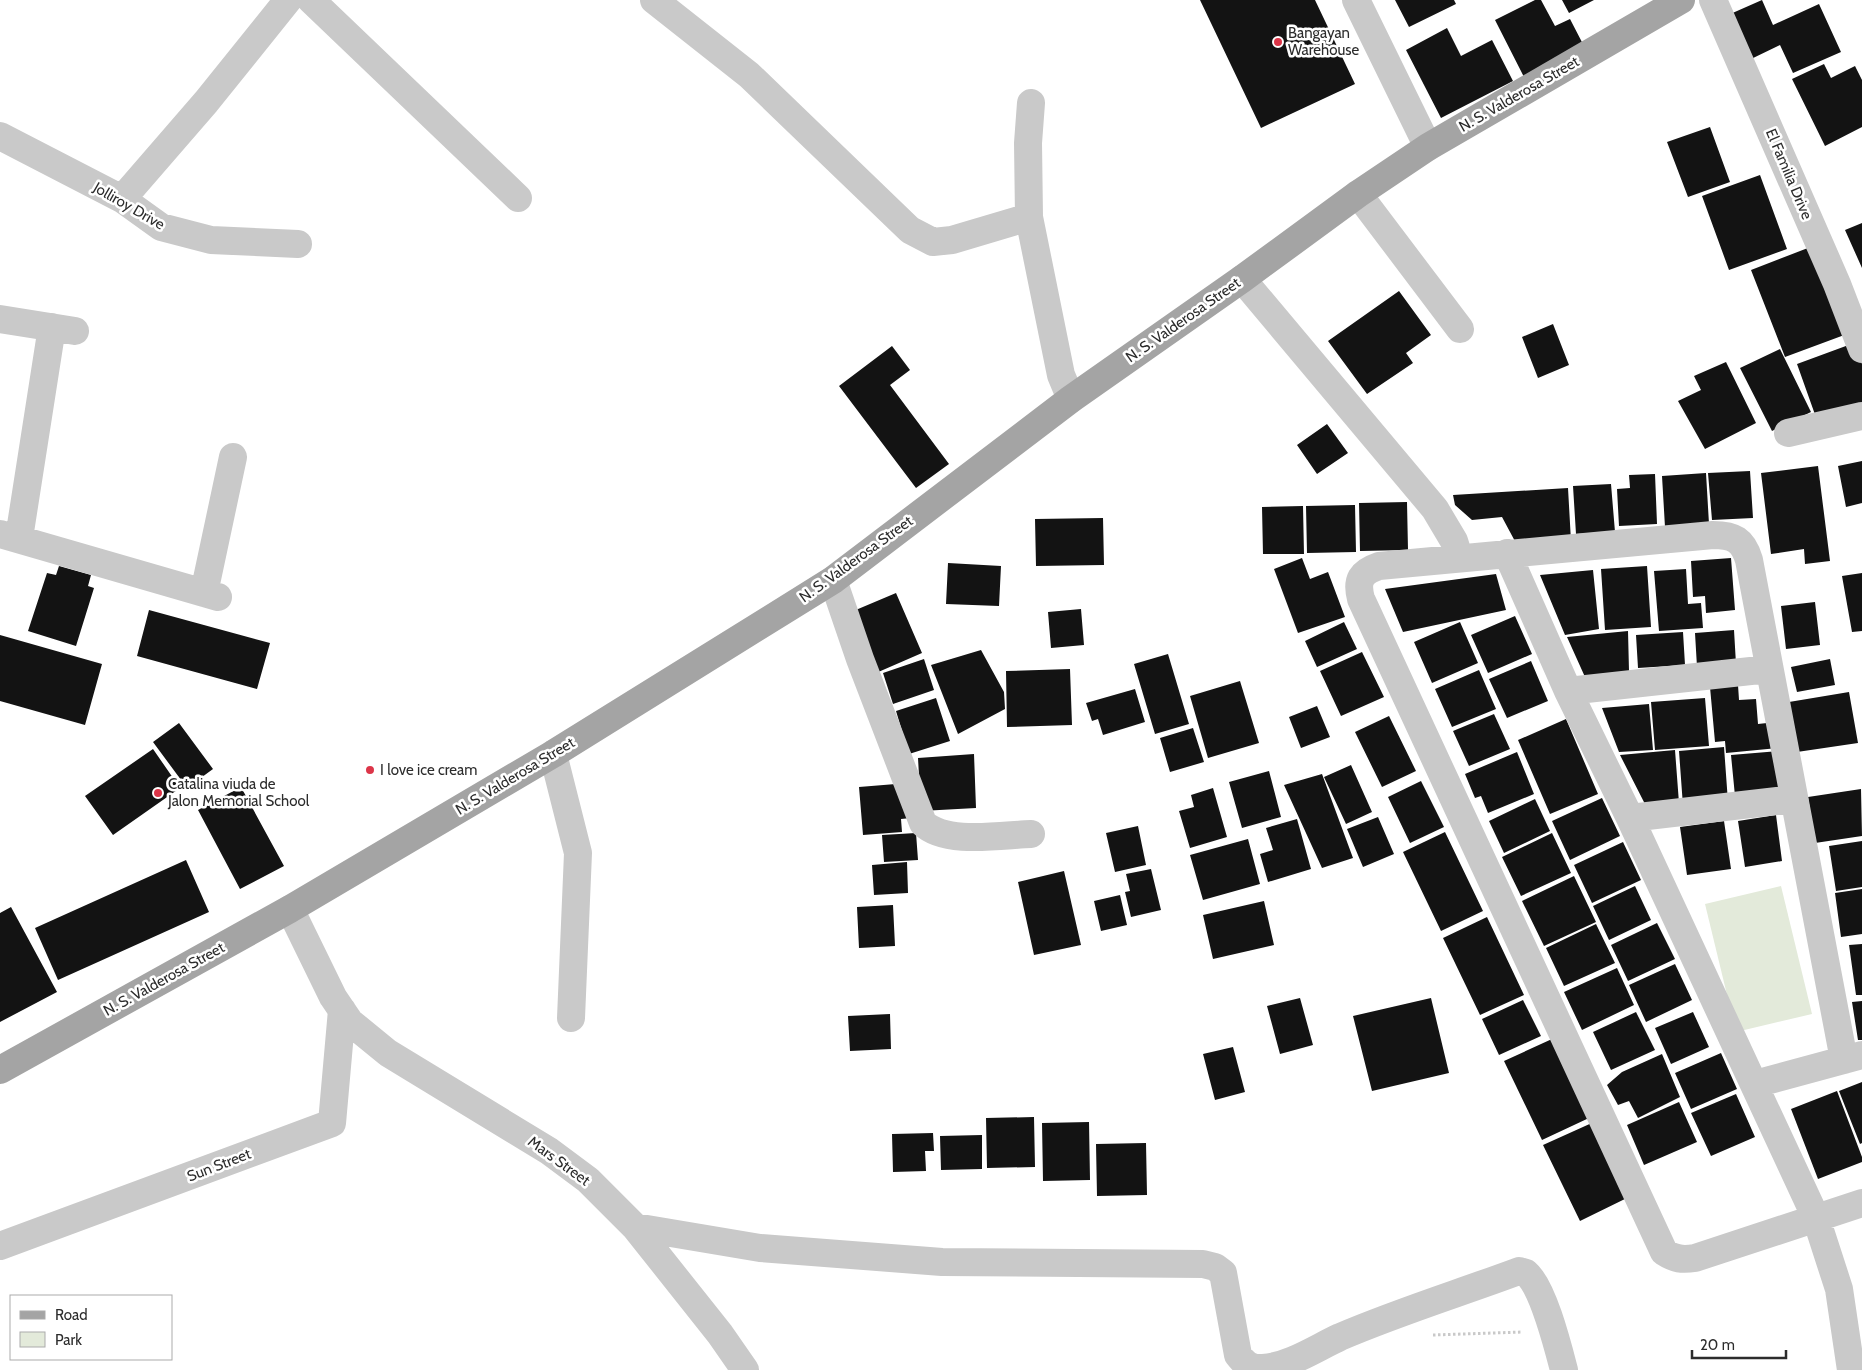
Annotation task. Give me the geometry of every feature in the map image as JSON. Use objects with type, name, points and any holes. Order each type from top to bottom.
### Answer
[{"type":"main road","name":"N. S. Valderosa Street","points":[[0,1070],[290,909],[553,754],[833,580],[1071,399],[1242,279],[1358,194],[1428,147],[1681,0]]},
{"type":"street","points":[[122,199],[206,102],[288,0]]},
{"type":"street","points":[[311,0],[518,198]]},
{"type":"street","points":[[654,0],[749,75],[910,230],[933,242],[952,240],[1029,217]]},
{"type":"street","points":[[1356,0],[1428,147]]},
{"type":"street","name":"El Familia Drive","points":[[1714,0],[1833,275],[1862,349]]},
{"type":"street","points":[[1031,103],[1028,144],[1029,217],[1061,375],[1071,399]]},
{"type":"street","name":"Jolliroy Drive","points":[[0,136],[122,199],[160,227],[211,240],[298,244]]},
{"type":"street","points":[[1358,194],[1460,329]]},
{"type":"street","points":[[1242,279],[1435,509],[1454,541],[1459,557]]},
{"type":"street","points":[[0,319],[63,329],[9,536],[211,595],[233,456]]},
{"type":"street","points":[[1788,433],[1862,416]]},
{"type":"street","points":[[1755,1084],[1853,1057],[1794,799],[1745,547],[1737,538],[1727,535],[1713,535],[1507,552],[1379,566],[1366,570],[1360,578],[1360,594],[1664,1252],[1674,1258],[1684,1260],[1695,1258],[1862,1203]]},
{"type":"street","points":[[1507,552],[1568,691],[1630,818],[1816,1218],[1839,1289],[1851,1370]]},
{"type":"street","points":[[833,580],[860,659],[923,823],[937,834],[966,837],[1031,834]]},
{"type":"street","points":[[1568,691],[1769,669]]},
{"type":"street","points":[[553,754],[578,852],[571,1018]]},
{"type":"street","points":[[1630,818],[1794,799]]},
{"type":"street","name":"Mars Street","points":[[290,909],[338,1003],[350,1022],[388,1053],[540,1146],[588,1180],[636,1227],[720,1334],[745,1370]]},
{"type":"street","name":"Sun Street","points":[[0,1246],[332,1123],[338,1003]]},
{"type":"street","points":[[636,1227],[760,1248],[942,1262],[1203,1264],[1215,1267],[1222,1272],[1238,1355],[1245,1364],[1254,1368],[1302,1364],[1340,1337],[1519,1272],[1526,1272],[1534,1282],[1553,1332],[1564,1370]]},
{"type":"path","points":[[1427,1335],[1553,1332]]},
{"type":"green space","points":[[1781,886],[1812,1014],[1736,1032],[1705,904]]},
{"type":"building","name":"Bangayan Warehouse","points":[[1200,0],[1315,0],[1355,84],[1261,128]]},
{"type":"building","points":[[1395,0],[1454,0],[1456,4],[1409,27]]},
{"type":"building","points":[[1535,0],[1541,0],[1555,26],[1570,19],[1585,48],[1525,79],[1495,20]]},
{"type":"building","points":[[1562,0],[1594,0],[1569,13]]},
{"type":"building","points":[[1762,0],[1773,25],[1819,4],[1841,52],[1793,73],[1780,45],[1749,60],[1728,15]]},
{"type":"building","points":[[1447,28],[1461,56],[1492,40],[1513,81],[1441,118],[1406,50]]},
{"type":"building","points":[[1824,64],[1831,78],[1855,66],[1862,80],[1862,127],[1825,146],[1792,79]]},
{"type":"building","points":[[1710,127],[1730,182],[1688,197],[1667,142]]},
{"type":"building","points":[[1760,175],[1787,249],[1729,270],[1702,196]]},
{"type":"building","points":[[1862,223],[1862,268],[1845,230]]},
{"type":"building","points":[[1813,246],[1847,334],[1785,357],[1751,270]]},
{"type":"building","points":[[1399,291],[1431,335],[1406,353],[1413,363],[1367,394],[1328,341]]},
{"type":"building","points":[[1553,324],[1569,365],[1538,378],[1522,337]]},
{"type":"building","points":[[1854,343],[1862,364],[1862,407],[1818,423],[1797,364]]},
{"type":"building","points":[[892,346],[910,370],[890,385],[949,464],[916,488],[839,386]]},
{"type":"building","points":[[1780,349],[1811,412],[1772,431],[1740,368]]},
{"type":"building","points":[[1726,362],[1756,423],[1705,449],[1678,401],[1701,390],[1694,376]]},
{"type":"building","points":[[1327,424],[1348,453],[1317,474],[1297,445]]},
{"type":"building","points":[[1862,461],[1862,503],[1846,507],[1838,466]]},
{"type":"building","points":[[1818,466],[1830,561],[1805,564],[1804,549],[1771,554],[1761,473]]},
{"type":"building","points":[[1750,471],[1753,518],[1712,520],[1708,473]]},
{"type":"building","points":[[1706,473],[1709,524],[1665,527],[1662,476]]},
{"type":"building","points":[[1655,474],[1657,524],[1619,526],[1617,489],[1630,488],[1629,475]]},
{"type":"building","points":[[1611,484],[1615,532],[1576,534],[1573,486]]},
{"type":"building","points":[[1568,488],[1571,541],[1517,545],[1502,517],[1472,520],[1455,505],[1453,495]]},
{"type":"building","points":[[1407,502],[1408,550],[1360,551],[1359,503]]},
{"type":"building","points":[[1355,505],[1356,552],[1307,553],[1306,506]]},
{"type":"building","points":[[1303,506],[1304,554],[1263,554],[1262,507]]},
{"type":"building","points":[[1103,518],[1104,565],[1036,566],[1035,519]]},
{"type":"building","points":[[1302,558],[1310,579],[1328,572],[1345,617],[1298,633],[1274,569]]},
{"type":"building","points":[[1731,558],[1735,610],[1706,613],[1705,596],[1693,597],[1691,561]]},
{"type":"building","points":[[948,563],[1001,566],[999,606],[946,604]]},
{"type":"building","points":[[59,566],[91,575],[88,586],[94,588],[76,646],[28,631],[47,573],[56,575]]},
{"type":"building","points":[[1647,566],[1651,627],[1605,630],[1601,569]]},
{"type":"building","points":[[1686,569],[1688,604],[1701,603],[1703,628],[1659,631],[1654,571]]},
{"type":"building","points":[[1593,570],[1599,629],[1565,635],[1540,575]]},
{"type":"building","points":[[1862,573],[1862,631],[1852,632],[1842,576]]},
{"type":"building","points":[[1496,574],[1506,610],[1403,632],[1385,589]]},
{"type":"building","points":[[896,593],[922,653],[876,673],[851,612]]},
{"type":"building","points":[[1815,602],[1820,645],[1786,649],[1781,606]]},
{"type":"building","points":[[1081,609],[1084,645],[1051,648],[1048,612]]},
{"type":"building","points":[[149,610],[270,643],[257,689],[137,656]]},
{"type":"building","points":[[1515,616],[1532,654],[1488,673],[1471,635]]},
{"type":"building","points":[[1344,622],[1357,649],[1317,667],[1305,641]]},
{"type":"building","points":[[1460,622],[1478,663],[1432,683],[1414,642]]},
{"type":"building","points":[[1734,630],[1736,664],[1697,667],[1695,633]]},
{"type":"building","points":[[1628,631],[1629,671],[1585,677],[1567,637]]},
{"type":"building","points":[[1683,632],[1685,665],[1638,668],[1636,635]]},
{"type":"building","points":[[0,635],[102,664],[85,725],[0,701]]},
{"type":"building","points":[[981,650],[1004,692],[1005,709],[958,734],[931,665]]},
{"type":"building","points":[[1362,652],[1384,697],[1341,716],[1320,671]]},
{"type":"building","points":[[1168,654],[1189,724],[1155,734],[1134,664]]},
{"type":"building","points":[[924,659],[934,690],[893,704],[883,673]]},
{"type":"building","points":[[1830,659],[1835,685],[1797,692],[1791,667]]},
{"type":"building","points":[[1531,661],[1548,701],[1507,718],[1489,679]]},
{"type":"building","points":[[1070,669],[1072,725],[1007,727],[1006,671]]},
{"type":"building","points":[[1479,670],[1496,709],[1452,727],[1435,689]]},
{"type":"building","points":[[1240,681],[1259,743],[1208,758],[1190,696]]},
{"type":"building","points":[[1738,685],[1739,700],[1756,699],[1758,724],[1776,722],[1778,748],[1726,753],[1725,741],[1715,742],[1710,687]]},
{"type":"building","points":[[1135,689],[1145,722],[1103,735],[1098,719],[1092,721],[1086,703]]},
{"type":"building","points":[[1849,692],[1858,743],[1797,752],[1789,702]]},
{"type":"building","points":[[936,698],[950,741],[909,754],[896,711]]},
{"type":"building","points":[[1705,698],[1709,746],[1655,750],[1651,702]]},
{"type":"building","points":[[1649,704],[1653,750],[1619,752],[1602,708]]},
{"type":"building","points":[[1317,706],[1330,737],[1301,748],[1289,717]]},
{"type":"building","points":[[1494,714],[1510,749],[1469,766],[1453,731]]},
{"type":"building","points":[[1389,716],[1416,771],[1382,787],[1355,732]]},
{"type":"building","points":[[1566,719],[1598,794],[1550,814],[1518,740]]},
{"type":"building","points":[[179,723],[213,769],[187,788],[153,742]]},
{"type":"building","points":[[1193,728],[1204,762],[1170,772],[1160,738]]},
{"type":"building","points":[[1724,747],[1728,802],[1683,806],[1679,751]]},
{"type":"building","points":[[153,749],[180,788],[113,835],[85,796]]},
{"type":"building","points":[[1675,750],[1679,803],[1646,806],[1620,755]]},
{"type":"building","points":[[1779,751],[1782,792],[1735,796],[1731,755]]},
{"type":"building","points":[[1517,752],[1534,794],[1488,813],[1481,796],[1475,798],[1465,774]]},
{"type":"building","points":[[974,754],[976,808],[921,811],[918,758]]},
{"type":"building","points":[[1351,765],[1372,812],[1346,824],[1324,777]]},
{"type":"building","points":[[1269,771],[1281,817],[1242,828],[1229,782]]},
{"type":"building","points":[[1322,774],[1353,858],[1322,868],[1284,785]]},
{"type":"building","points":[[1421,781],[1444,827],[1410,843],[1388,797]]},
{"type":"building","points":[[908,783],[911,818],[901,819],[902,832],[863,835],[859,787]]},
{"type":"building","points":[[241,787],[284,866],[240,889],[198,810]]},
{"type":"building","points":[[1213,788],[1227,837],[1190,848],[1179,811],[1194,807],[1191,795]]},
{"type":"building","points":[[1861,789],[1862,836],[1815,843],[1808,797]]},
{"type":"building","points":[[1602,798],[1620,836],[1570,860],[1552,821]]},
{"type":"building","points":[[1535,799],[1550,831],[1504,853],[1489,821]]},
{"type":"building","points":[[1776,815],[1782,861],[1745,867],[1738,821]]},
{"type":"building","points":[[1378,817],[1394,854],[1363,867],[1347,829]]},
{"type":"building","points":[[1297,819],[1311,869],[1268,882],[1260,854],[1273,850],[1266,828]]},
{"type":"building","points":[[1724,821],[1731,869],[1687,875],[1680,827]]},
{"type":"building","points":[[1138,826],[1146,865],[1115,872],[1106,833]]},
{"type":"building","points":[[1445,832],[1483,911],[1441,931],[1403,852]]},
{"type":"building","points":[[916,833],[918,860],[884,862],[882,835]]},
{"type":"building","points":[[1552,833],[1571,873],[1521,896],[1502,857]]},
{"type":"building","points":[[1248,839],[1260,884],[1203,900],[1190,855]]},
{"type":"building","points":[[1862,841],[1862,887],[1836,891],[1829,846]]},
{"type":"building","points":[[1623,842],[1641,880],[1592,903],[1574,865]]},
{"type":"building","points":[[186,860],[209,912],[58,980],[35,928]]},
{"type":"building","points":[[907,862],[908,893],[874,895],[872,865]]},
{"type":"building","points":[[1151,869],[1161,910],[1131,917],[1125,892],[1130,891],[1126,874]]},
{"type":"building","points":[[1064,871],[1081,945],[1034,955],[1018,882]]},
{"type":"building","points":[[1574,876],[1596,922],[1544,946],[1522,901]]},
{"type":"building","points":[[1635,886],[1651,920],[1609,940],[1593,906]]},
{"type":"building","points":[[1862,889],[1862,934],[1841,937],[1835,893]]},
{"type":"building","points":[[1120,895],[1127,925],[1101,931],[1094,901]]},
{"type":"building","points":[[1264,901],[1274,945],[1213,959],[1203,915]]},
{"type":"building","points":[[893,905],[895,946],[859,948],[857,907]]},
{"type":"building","points":[[11,907],[57,992],[0,1022],[0,913]]},
{"type":"building","points":[[1487,917],[1524,995],[1480,1015],[1443,938]]},
{"type":"building","points":[[1657,923],[1675,959],[1628,981],[1611,945]]},
{"type":"building","points":[[1596,924],[1615,963],[1564,986],[1546,948]]},
{"type":"building","points":[[1862,944],[1862,995],[1856,995],[1849,945]]},
{"type":"building","points":[[1675,964],[1692,1000],[1646,1022],[1629,985]]},
{"type":"building","points":[[1617,968],[1634,1005],[1582,1030],[1564,992]]},
{"type":"building","points":[[1300,998],[1313,1045],[1280,1054],[1267,1006]]},
{"type":"building","points":[[1431,998],[1449,1073],[1372,1091],[1353,1016]]},
{"type":"building","points":[[1523,1000],[1541,1036],[1499,1055],[1482,1019]]},
{"type":"building","points":[[1862,1001],[1862,1040],[1858,1040],[1852,1002]]},
{"type":"building","points":[[1636,1012],[1655,1050],[1611,1070],[1593,1032]]},
{"type":"building","points":[[1693,1012],[1709,1047],[1671,1064],[1655,1028]]},
{"type":"building","points":[[890,1014],[891,1049],[850,1051],[848,1016]]},
{"type":"building","points":[[1552,1039],[1589,1118],[1542,1140],[1504,1061]]},
{"type":"building","points":[[1233,1047],[1245,1092],[1215,1100],[1203,1054]]},
{"type":"building","points":[[1721,1053],[1737,1089],[1691,1109],[1675,1073]]},
{"type":"building","points":[[1662,1054],[1680,1097],[1638,1118],[1629,1101],[1618,1105],[1607,1085],[1622,1072]]},
{"type":"building","points":[[1862,1082],[1862,1143],[1860,1144],[1839,1091]]},
{"type":"building","points":[[1837,1091],[1862,1157],[1862,1162],[1818,1179],[1791,1109]]},
{"type":"building","points":[[1736,1094],[1755,1137],[1711,1156],[1691,1113]]},
{"type":"building","points":[[1679,1102],[1697,1142],[1644,1165],[1627,1125]]},
{"type":"building","points":[[1034,1117],[1035,1167],[987,1168],[986,1118]]},
{"type":"building","points":[[1089,1122],[1090,1180],[1043,1181],[1042,1123]]},
{"type":"building","points":[[1594,1122],[1631,1196],[1580,1221],[1543,1145]]},
{"type":"building","points":[[933,1133],[934,1151],[925,1151],[926,1171],[893,1172],[892,1134]]},
{"type":"building","points":[[982,1135],[982,1169],[941,1170],[940,1136]]},
{"type":"building","points":[[1146,1143],[1147,1195],[1097,1196],[1096,1144]]},
{"type":"place","name":"Bangayan Warehouse","points":[[1278,42]]},
{"type":"place","name":"I love ice cream","points":[[370,770]]},
{"type":"place","name":"Catalina viuda de Jalon Memorial School","points":[[158,793]]}]
